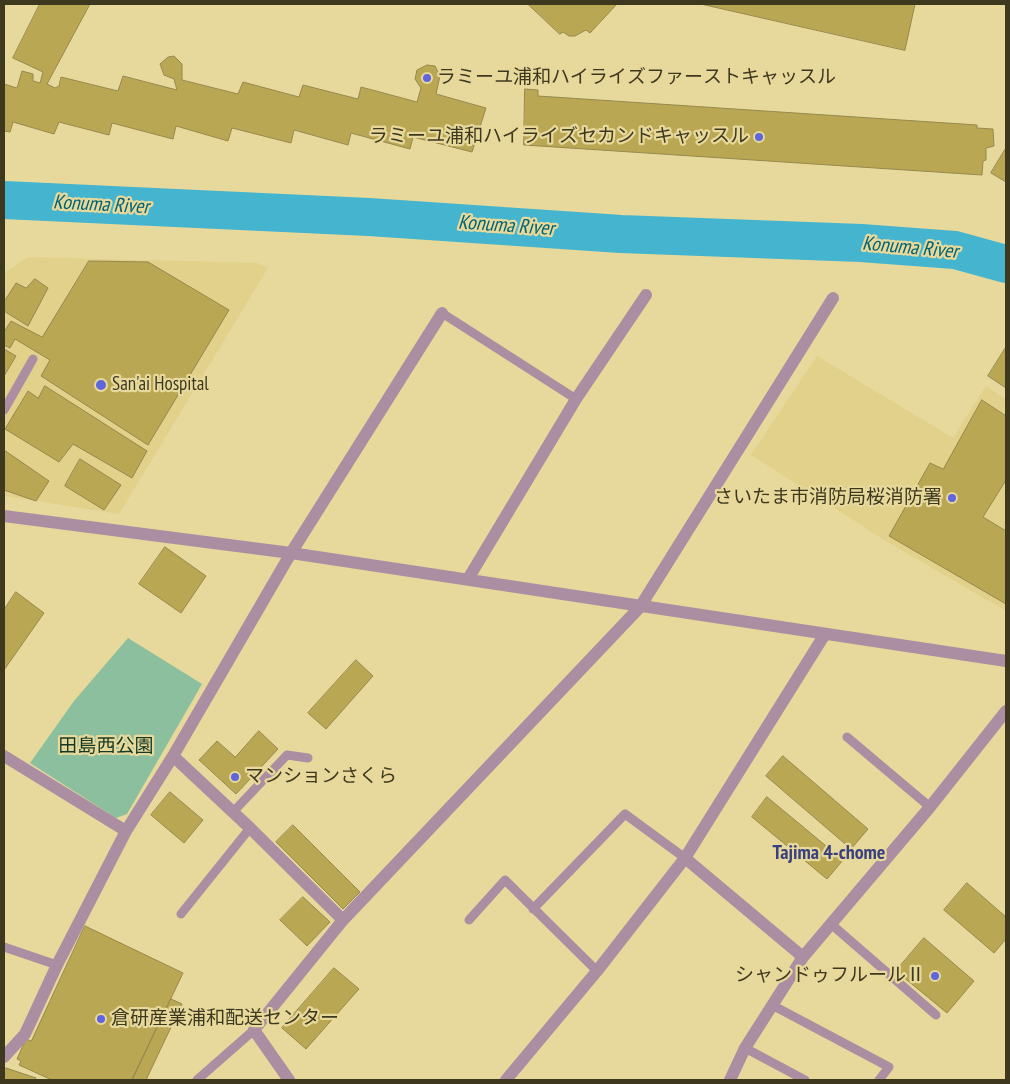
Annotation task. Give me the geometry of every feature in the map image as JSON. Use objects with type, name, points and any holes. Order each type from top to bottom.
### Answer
[{"type":"street","points":[[468,579],[576,399],[646,295]]},
{"type":"street","points":[[289,1080],[254,1030],[342,920],[640,607],[833,298]]},
{"type":"street","points":[[4,1057],[25,1034],[57,964],[126,831],[173,756],[291,553],[442,313]]},
{"type":"street","points":[[4,516],[291,553],[640,607],[1006,660]]},
{"type":"street","points":[[506,1080],[597,971],[685,858],[825,634]]},
{"type":"street","points":[[730,1080],[745,1048],[804,957],[930,807],[1006,711]]},
{"type":"street","points":[[4,756],[126,831]]},
{"type":"street","points":[[173,756],[250,828],[342,920]]},
{"type":"street","points":[[685,858],[804,957]]},
{"type":"lane","points":[[442,313],[576,399]]},
{"type":"lane","points":[[4,410],[33,359]]},
{"type":"lane","points":[[847,737],[930,807]]},
{"type":"lane","points":[[233,812],[287,755],[308,758]]},
{"type":"lane","points":[[533,909],[625,814],[685,858]]},
{"type":"lane","points":[[181,914],[250,828]]},
{"type":"lane","points":[[469,920],[505,880],[597,971]]},
{"type":"lane","points":[[831,924],[936,1015]]},
{"type":"lane","points":[[4,947],[57,964]]},
{"type":"lane","points":[[772,1005],[889,1067],[879,1080]]},
{"type":"lane","points":[[197,1080],[254,1030]]},
{"type":"lane","points":[[745,1048],[805,1080]]},
{"type":"shaded area","name":"San'ai Hospital","points":[[28,257],[257,263],[268,268],[119,514],[4,496],[4,273]]},
{"type":"shaded area","points":[[817,356],[953,438],[986,386],[1006,399],[1006,611],[886,541],[751,455]]},
{"type":"green space","name":"田島西公園","points":[[128,638],[202,684],[127,814],[116,818],[30,763],[74,701]]},
{"type":"building","name":"ラミーユ浦和ハイライズファーストキャッスル","points":[[40,4],[90,4],[47,84],[55,88],[59,86],[61,77],[118,91],[123,76],[177,90],[174,79],[164,75],[160,64],[168,57],[174,56],[182,64],[182,80],[238,94],[243,82],[299,97],[303,85],[358,99],[361,87],[417,102],[421,88],[415,79],[417,70],[427,65],[435,66],[440,76],[436,94],[486,108],[472,152],[413,137],[410,149],[351,133],[348,145],[294,130],[291,143],[232,128],[228,141],[176,126],[173,139],[112,123],[109,135],[59,122],[54,134],[13,122],[10,132],[4,131],[4,84],[17,88],[22,71],[33,74],[33,81],[40,83],[43,72],[13,58]]},
{"type":"building","points":[[528,4],[617,4],[590,33],[586,30],[575,36],[569,36],[563,32],[560,34]]},
{"type":"building","points":[[701,4],[915,4],[905,50]]},
{"type":"building","name":"ラミーユ浦和ハイライズセカンドキャッスル","points":[[525,89],[538,90],[538,96],[977,125],[977,128],[993,129],[994,146],[986,148],[986,160],[983,161],[982,175],[524,145]]},
{"type":"building","points":[[1006,148],[1006,182],[991,173]]},
{"type":"building","points":[[89,261],[148,262],[229,310],[148,445],[41,376],[50,360],[15,339],[10,348],[4,345],[4,332],[11,321],[42,337]]},
{"type":"building","points":[[35,279],[48,288],[28,326],[4,311],[4,302],[16,283],[26,288]]},
{"type":"building","points":[[1006,347],[1006,388],[988,376]]},
{"type":"building","points":[[4,349],[16,356],[4,376]]},
{"type":"building","points":[[45,386],[147,451],[132,478],[73,444],[59,462],[5,429],[28,391],[38,398]]},
{"type":"building","name":"さいたま市消防局桜消防署","points":[[982,400],[1006,416],[1006,480],[983,517],[1006,531],[1006,604],[889,536],[930,463],[943,469]]},
{"type":"building","points":[[4,450],[49,481],[36,501],[4,490]]},
{"type":"building","points":[[80,459],[121,485],[104,510],[65,486]]},
{"type":"building","points":[[165,547],[206,576],[181,613],[139,584]]},
{"type":"building","points":[[16,592],[44,613],[4,670],[4,610]]},
{"type":"building","points":[[356,660],[373,676],[326,729],[308,713]]},
{"type":"building","name":"マンションさくら","points":[[259,731],[278,749],[236,794],[199,760],[217,741],[235,757]]},
{"type":"building","points":[[783,756],[868,829],[851,849],[766,776]]},
{"type":"building","points":[[170,792],[203,820],[184,843],[151,815]]},
{"type":"building","points":[[767,797],[843,860],[827,879],[752,817]]},
{"type":"building","points":[[293,825],[360,892],[343,909],[276,842]]},
{"type":"building","points":[[967,883],[1006,917],[1006,939],[994,953],[944,910]]},
{"type":"building","points":[[303,897],[330,922],[307,946],[280,920]]},
{"type":"building","name":"倉研産業浦和配送センター","points":[[85,926],[183,973],[132,1080],[52,1080],[19,1065],[21,1061],[17,1059],[26,1039],[31,1041]]},
{"type":"building","name":"シャンドゥフルールⅡ","points":[[924,938],[974,981],[947,1013],[896,971]]},
{"type":"building","points":[[334,968],[359,989],[306,1049],[282,1028]]},
{"type":"building","points":[[171,999],[182,1004],[146,1080],[132,1080]]},
{"type":"building","points":[[6,1068],[36,1078],[35,1080],[4,1080],[4,1070]]},
{"type":"waterway","name":"Konuma River","points":[[4,200],[369,217],[621,234],[861,243],[955,250],[1006,264]]},
{"type":"place","name":"ラミーユ浦和ハイライズファーストキャッスル","points":[[427,78]]},
{"type":"place","name":"ラミーユ浦和ハイライズセカンドキャッスル","points":[[759,137]]},
{"type":"place","name":"San'ai Hospital","points":[[101,385]]},
{"type":"place","name":"さいたま市消防局桜消防署","points":[[952,498]]},
{"type":"place","name":"マンションさくら","points":[[235,777]]},
{"type":"place","name":"シャンドゥフルールⅡ","points":[[935,976]]},
{"type":"place","name":"倉研産業浦和配送センター","points":[[101,1019]]},
{"type":"district","name":"Tajima 4-chome","points":[[829,853]]}]
